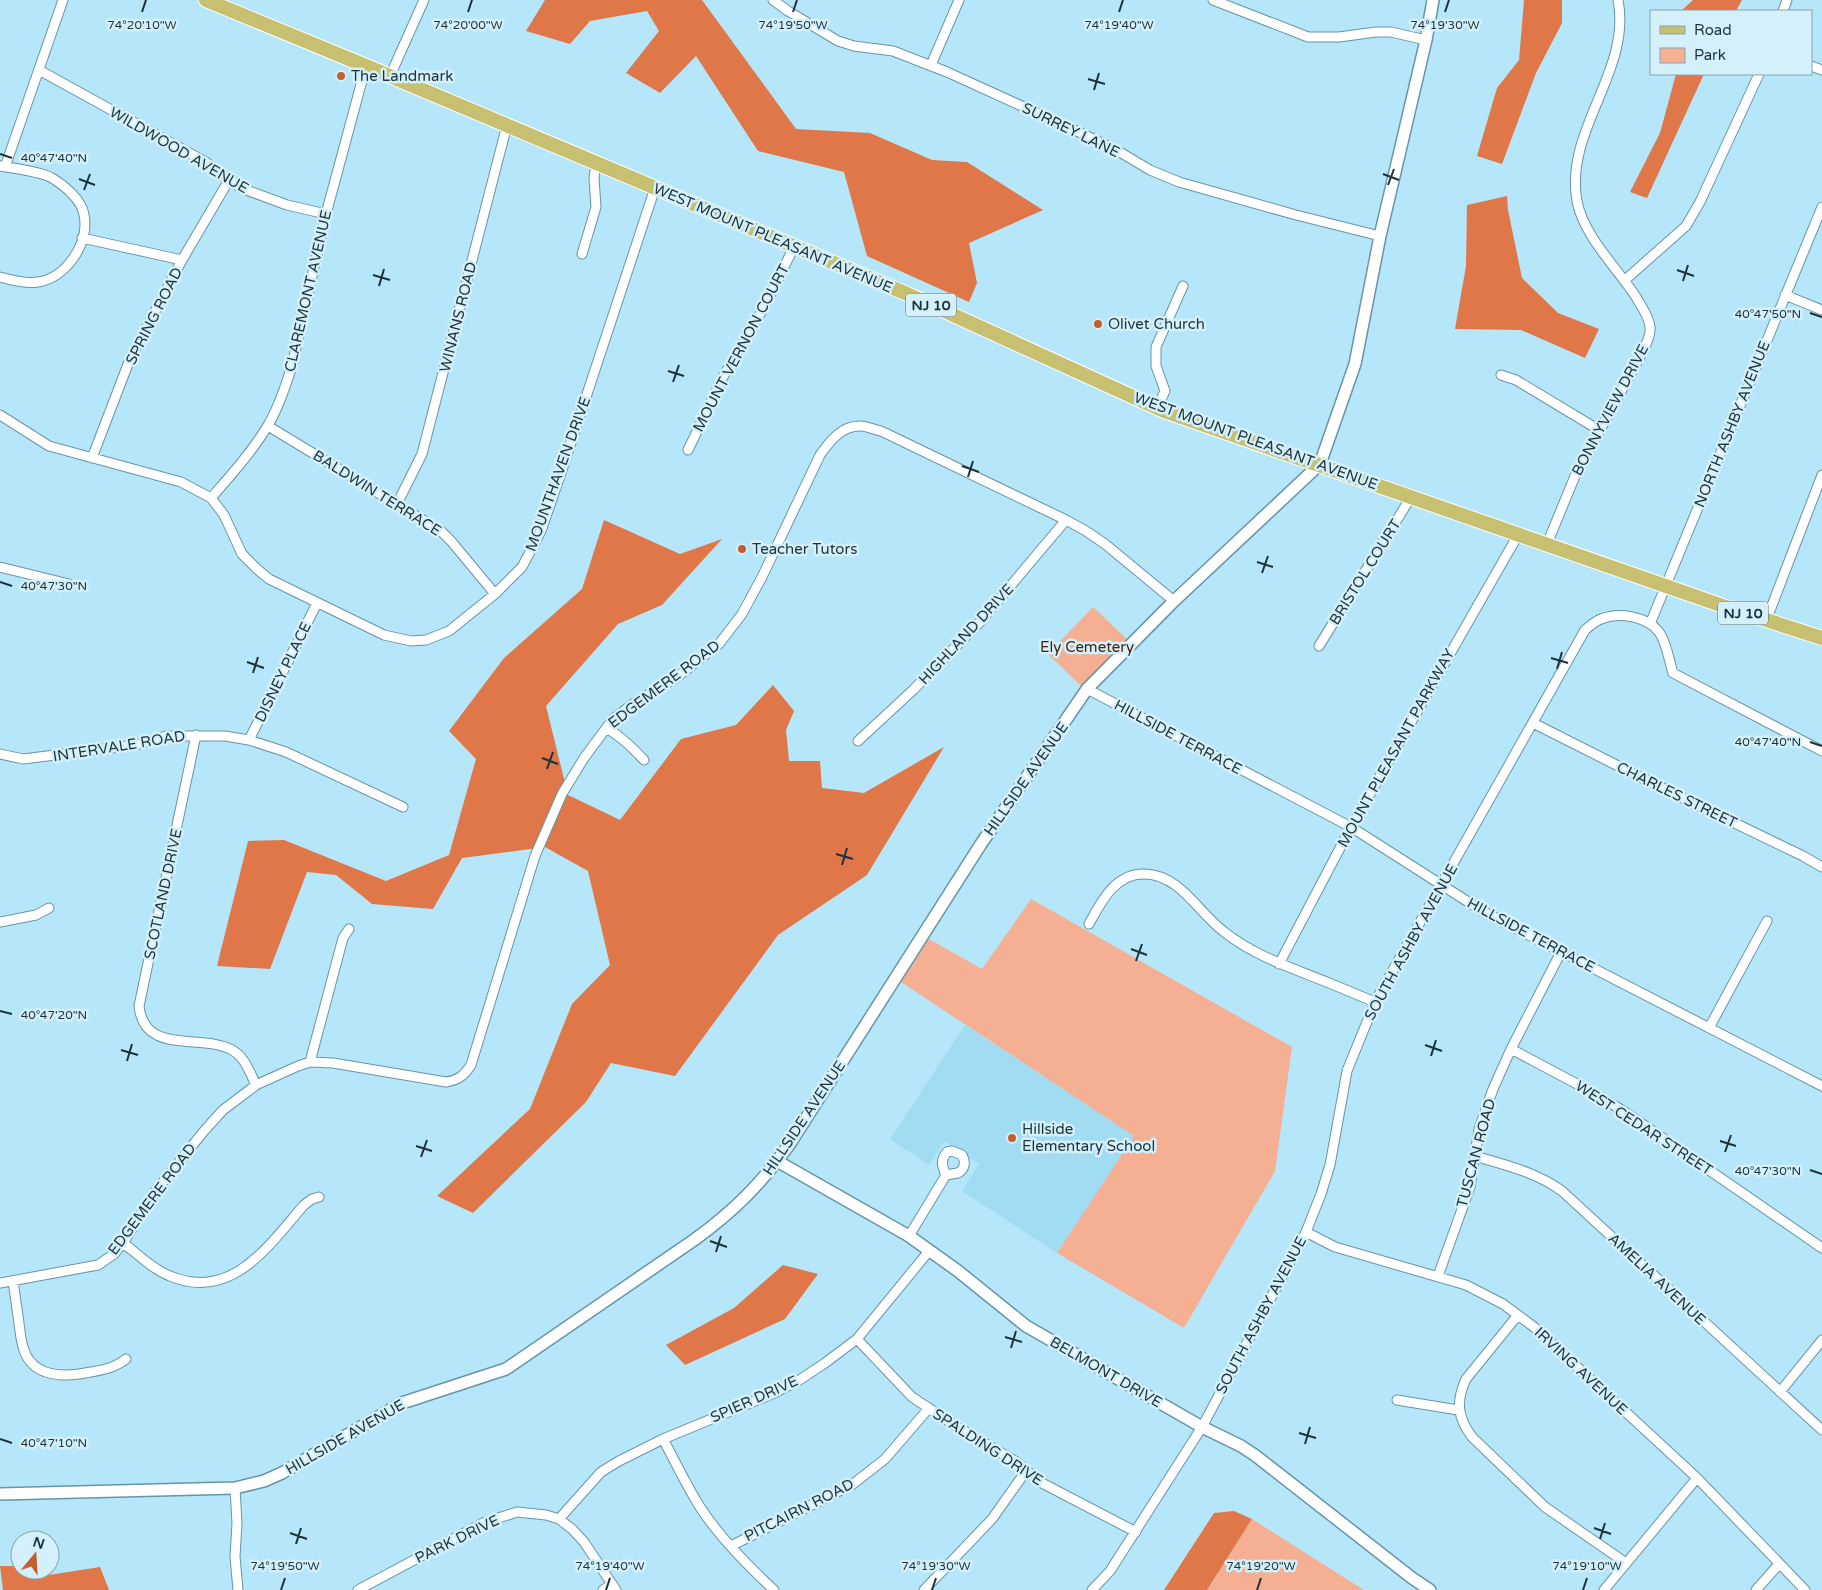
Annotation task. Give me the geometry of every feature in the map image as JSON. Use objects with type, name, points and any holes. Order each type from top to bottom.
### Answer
[{"type":"main road","name":"WEST MOUNT PLEASANT AVENUE","points":[[206,0],[905,293],[1157,408],[1665,586],[1822,638]]},
{"type":"street","points":[[0,277],[37,283],[51,278],[74,259],[80,248],[84,215],[69,190],[51,177],[3,166],[63,0]]},
{"type":"street","points":[[390,76],[424,0]]},
{"type":"street","name":"SURREY LANE","points":[[773,0],[838,41],[854,46],[893,51],[931,65],[1081,134],[1150,170],[1179,182],[1296,216],[1380,236]]},
{"type":"street","points":[[931,65],[959,0]]},
{"type":"street","points":[[1212,0],[1308,37],[1339,37],[1384,32],[1426,40]]},
{"type":"street","points":[[1320,464],[1355,364],[1380,236],[1426,40],[1433,0]]},
{"type":"street","name":"BONNYVIEW DRIVE","points":[[1547,544],[1575,476],[1639,360],[1649,338],[1648,317],[1625,280],[1588,229],[1577,202],[1575,179],[1578,158],[1619,43],[1621,13],[1618,0]]},
{"type":"street","name":"CLAREMONT AVENUE","points":[[211,498],[240,465],[268,426],[285,389],[292,366],[326,214],[366,66]]},
{"type":"street","name":"WILDWOOD AVENUE","points":[[39,70],[204,161],[241,188],[286,206],[326,214]]},
{"type":"street","points":[[1625,280],[1686,226],[1700,202],[1759,75]]},
{"type":"street","name":"WINANS ROAD","points":[[397,504],[422,454],[507,125]]},
{"type":"street","points":[[582,254],[596,207],[594,178],[596,163]]},
{"type":"street","name":"SPRING ROAD","points":[[92,458],[130,359],[182,260],[229,180]]},
{"type":"street","name":"MOUNTHAVEN DRIVE","points":[[0,415],[49,446],[182,482],[211,498],[224,515],[242,554],[269,579],[384,635],[411,641],[426,640],[449,631],[495,594],[522,567],[540,531],[561,473],[656,188]]},
{"type":"street","name":"NORTH ASHBY AVENUE","points":[[1650,624],[1822,207]]},
{"type":"street","points":[[82,238],[182,260]]},
{"type":"street","name":"MOUNT VERNON COURT","points":[[688,450],[724,375],[763,308],[794,247]]},
{"type":"street","points":[[1157,408],[1164,390],[1156,366],[1156,347],[1183,286]]},
{"type":"street","points":[[1785,295],[1822,310]]},
{"type":"street","points":[[1501,375],[1516,380],[1599,430]]},
{"type":"street","name":"BALDWIN TERRACE","points":[[268,426],[441,531],[452,541],[495,594]]},
{"type":"street","name":"EDGEMERE ROAD","points":[[0,1283],[98,1265],[114,1254],[123,1243],[154,1192],[204,1131],[223,1110],[256,1085],[310,1062],[333,1063],[446,1082],[454,1080],[466,1072],[471,1065],[535,856],[562,794],[584,758],[613,720],[633,704],[677,677],[719,644],[742,614],[762,577],[820,455],[830,441],[844,429],[861,426],[881,431],[1066,520],[1105,544],[1174,601]]},
{"type":"street","name":"HILLSIDE AVENUE","points":[[0,1494],[235,1488],[264,1481],[282,1473],[402,1403],[506,1369],[722,1220],[746,1198],[777,1161],[981,844],[1087,689],[1174,601],[1320,464]]},
{"type":"street","points":[[1766,620],[1822,475]]},
{"type":"street","name":"BRISTOL COURT","points":[[1319,646],[1411,497]]},
{"type":"street","name":"HIGHLAND DRIVE","points":[[858,741],[913,690],[980,622],[1066,520]]},
{"type":"street","name":"MOUNT PLEASANT PARKWAY","points":[[1279,964],[1350,828],[1518,535]]},
{"type":"street","points":[[0,567],[69,584]]},
{"type":"street","name":"DISNEY PLACE","points":[[250,740],[317,603]]},
{"type":"street","name":"SOUTH ASHBY AVENUE","points":[[1092,1590],[1110,1571],[1202,1427],[1306,1232],[1330,1165],[1347,1071],[1375,1002],[1585,630],[1600,619],[1624,615],[1650,624]]},
{"type":"street","points":[[1650,624],[1661,634],[1673,674],[1822,751]]},
{"type":"street","name":"HILLSIDE TERRACE","points":[[1087,689],[1350,828],[1484,912],[1822,1086]]},
{"type":"street","name":"CHARLES STREET","points":[[1533,723],[1822,867]]},
{"type":"street","points":[[606,728],[627,742],[644,760]]},
{"type":"street","name":"INTERVALE ROAD","points":[[0,754],[23,759],[136,744],[166,736],[196,734],[225,736],[250,740],[295,756],[404,807]]},
{"type":"street","name":"SCOTLAND DRIVE","points":[[196,734],[139,1006],[140,1013],[146,1026],[159,1037],[220,1046],[232,1050],[241,1056],[256,1085]]},
{"type":"street","points":[[1089,924],[1111,888],[1122,880],[1134,875],[1146,874],[1173,883],[1223,932],[1242,944],[1279,964],[1375,1002]]},
{"type":"street","points":[[0,922],[36,915],[49,908]]},
{"type":"street","points":[[1709,1028],[1767,922]]},
{"type":"street","points":[[310,1062],[343,938],[349,929]]},
{"type":"street","name":"TUSCAN ROAD","points":[[1438,1276],[1470,1187],[1479,1129],[1493,1089],[1511,1049],[1561,952]]},
{"type":"street","name":"WEST CEDAR STREET","points":[[1511,1049],[1594,1093],[1625,1112],[1822,1248]]},
{"type":"street","name":"AMELIA AVENUE","points":[[1475,1156],[1535,1175],[1562,1191],[1822,1430]]},
{"type":"street","name":"BELMONT DRIVE","points":[[777,1161],[909,1236],[958,1271],[1026,1326],[1202,1427],[1241,1446],[1430,1590]]},
{"type":"street","points":[[909,1236],[946,1175]]},
{"type":"street","points":[[123,1243],[158,1270],[170,1276],[193,1283],[218,1280],[230,1276],[260,1256],[304,1205],[312,1199],[319,1197]]},
{"type":"street","name":"IRVING AVENUE","points":[[1306,1232],[1335,1247],[1466,1285],[1503,1304],[1541,1334],[1697,1478],[1805,1590]]},
{"type":"street","name":"SPIER DRIVE","points":[[559,1519],[601,1472],[619,1461],[663,1439],[772,1394],[798,1381],[857,1339],[929,1251]]},
{"type":"street","points":[[13,1281],[23,1348],[30,1362],[35,1366],[49,1374],[66,1376],[107,1369],[126,1359]]},
{"type":"street","points":[[1518,1315],[1466,1378],[1462,1387],[1458,1410],[1464,1427],[1545,1507],[1626,1563]]},
{"type":"street","name":"SPALDING DRIVE","points":[[857,1339],[912,1397],[1015,1461],[1040,1482],[1136,1532]]},
{"type":"street","points":[[1780,1392],[1822,1340]]},
{"type":"street","points":[[1397,1400],[1458,1410]]},
{"type":"street","name":"PITCAIRN ROAD","points":[[730,1546],[853,1484],[885,1458],[929,1408]]},
{"type":"street","points":[[663,1439],[700,1506],[730,1546],[774,1590]]},
{"type":"street","points":[[924,1590],[992,1519],[1026,1471]]},
{"type":"street","points":[[1604,1590],[1697,1478]]},
{"type":"street","points":[[235,1488],[237,1524],[235,1557],[238,1590]]},
{"type":"street","name":"PARK DRIVE","points":[[358,1590],[483,1523],[517,1512],[546,1515],[559,1519],[572,1529],[584,1542],[614,1587]]},
{"type":"street","points":[[1756,1590],[1779,1564]]},
{"type":"street","points":[[603,1590],[614,1587]]},
{"type":"shaded area","points":[[545,0],[702,0],[796,129],[870,133],[932,160],[967,162],[1043,210],[969,243],[977,283],[969,302],[867,256],[844,172],[758,151],[696,56],[660,93],[626,73],[659,31],[647,11],[590,21],[570,44],[526,31]]},
{"type":"shaded area","points":[[1524,0],[1562,0],[1562,23],[1536,73],[1502,164],[1477,156],[1497,88],[1519,60]]},
{"type":"shaded area","points":[[1693,0],[1742,0],[1737,10],[1682,10]]},
{"type":"shaded area","points":[[1676,75],[1704,75],[1647,198],[1630,192],[1660,133]]},
{"type":"shaded area","points":[[1507,196],[1508,210],[1522,278],[1558,313],[1599,329],[1585,358],[1521,330],[1455,329],[1466,266],[1467,205]]},
{"type":"shaded area","points":[[604,520],[680,554],[722,539],[662,605],[618,624],[546,706],[568,795],[620,820],[681,739],[736,725],[773,685],[794,711],[786,730],[789,761],[820,761],[822,788],[864,793],[944,747],[867,875],[778,935],[675,1076],[611,1063],[586,1102],[473,1213],[437,1196],[530,1109],[572,1004],[610,965],[588,871],[545,847],[462,858],[433,909],[372,904],[336,875],[307,872],[270,969],[217,966],[248,841],[284,840],[386,881],[449,855],[476,759],[449,731],[504,658],[582,589]]},
{"type":"shaded area","name":"Hillside Elementary School","points":[[965,1025],[1134,1136],[1057,1253],[962,1191],[979,1164],[945,1141],[929,1165],[890,1139]]},
{"type":"shaded area","points":[[783,1265],[818,1274],[785,1319],[685,1365],[666,1345],[734,1308]]},
{"type":"shaded area","points":[[1234,1511],[1252,1519],[1207,1590],[1164,1590],[1214,1513]]},
{"type":"shaded area","points":[[0,1566],[10,1566],[10,1580],[60,1580],[60,1573],[100,1567],[109,1590],[3,1590]]},
{"type":"green space","name":"Ely Cemetery","points":[[1093,607],[1127,639],[1081,686],[1048,654]]},
{"type":"green space","points":[[1031,899],[1292,1047],[1275,1171],[1184,1328],[1057,1253],[1134,1136],[901,982],[927,938],[982,969]]},
{"type":"green space","points":[[1252,1519],[1364,1590],[1207,1590]]},
{"type":"place","name":"The Landmark","points":[[341,76]]},
{"type":"place","name":"Olivet Church","points":[[1098,324]]},
{"type":"place","name":"Teacher Tutors","points":[[742,549]]},
{"type":"place","name":"Hillside Elementary School","points":[[1012,1138]]}]
